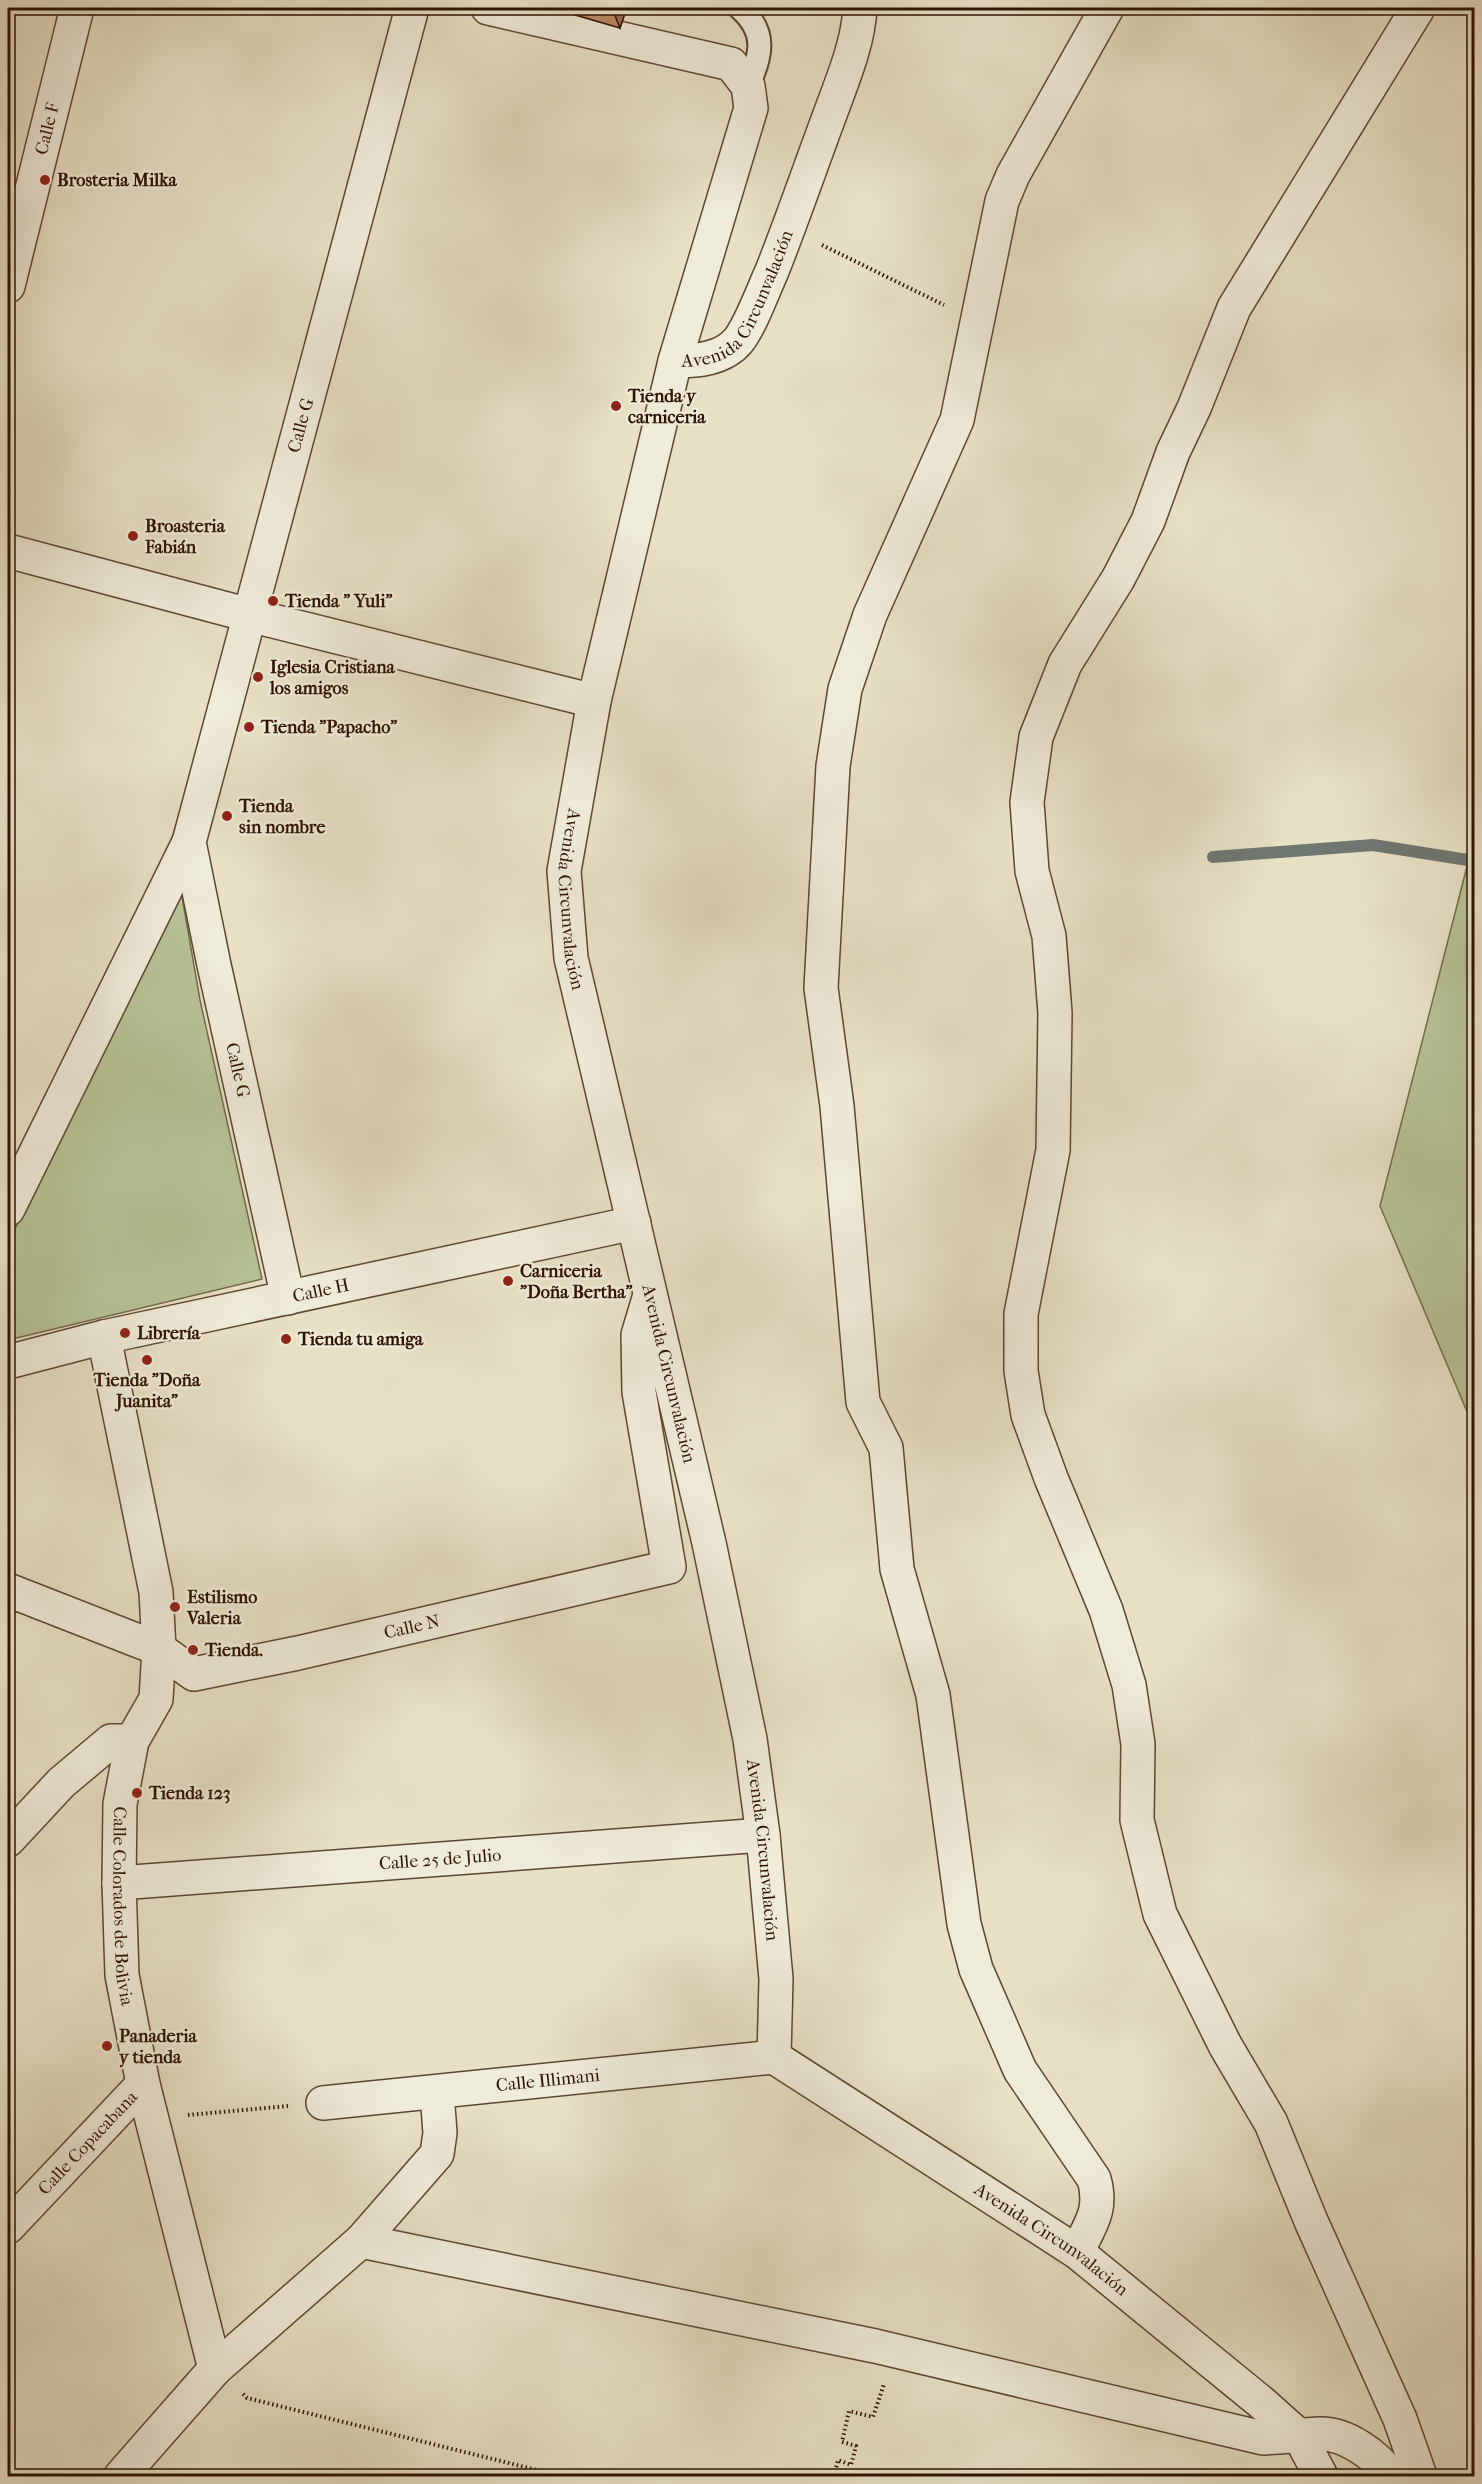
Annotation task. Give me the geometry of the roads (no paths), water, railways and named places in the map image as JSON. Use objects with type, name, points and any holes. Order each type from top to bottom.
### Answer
[{"type":"street","name":"Calle F","points":[[8,286],[18,204],[77,8]]},
{"type":"street","name":"Calle G","points":[[8,1209],[189,842],[412,8]]},
{"type":"street","points":[[488,8],[731,64],[748,86],[751,108],[675,361]]},
{"type":"street","name":"Avenida Circunvalación","points":[[860,8],[859,29],[845,72],[789,228],[759,301],[738,341],[720,355],[697,361],[675,361],[594,701],[564,871],[570,947],[709,1543],[750,1739],[763,1835],[776,1979],[774,2057],[1077,2252],[1262,2403],[1300,2437],[1321,2476]]},
{"type":"street","points":[[1077,2252],[1098,2211],[1098,2192],[1094,2180],[1020,2070],[976,1969],[964,1924],[933,1695],[897,1569],[886,1448],[863,1402],[837,1106],[821,988],[833,766],[845,689],[870,615],[957,420],[1002,201],[1013,175],[1107,8]]},
{"type":"street","points":[[1418,8],[1234,308],[1194,408],[1173,452],[1148,521],[1118,579],[1065,664],[1036,737],[1027,802],[1032,871],[1049,936],[1055,1013],[1053,1150],[1021,1314],[1020,1371],[1028,1415],[1051,1478],[1106,1610],[1129,1685],[1138,1744],[1137,1820],[1161,1914],[1225,2045],[1271,2123],[1311,2222],[1400,2419],[1420,2476]]},
{"type":"street","points":[[8,551],[249,615],[594,701]]},
{"type":"street","name":"Calle G","points":[[189,842],[288,1298]]},
{"type":"street","name":"Calle H","points":[[8,1362],[104,1337],[634,1223]]},
{"type":"street","name":"Calle N","points":[[8,1590],[159,1649],[194,1674],[298,1653],[669,1567],[639,1392],[638,1335],[651,1293]]},
{"type":"street","name":"Calle Colorados de Bolivia","points":[[104,1337],[156,1592],[159,1649],[156,1699],[132,1741],[120,1804],[119,1883],[122,1975],[143,2084],[215,2369]]},
{"type":"street","points":[[8,1840],[61,1783],[111,1741],[132,1741]]},
{"type":"street","name":"Calle 25 de Julio","points":[[119,1883],[763,1835]]},
{"type":"street","name":"Calle Illimani","points":[[323,2103],[774,2057]]},
{"type":"street","name":"Calle Copacabana","points":[[8,2227],[143,2084]]},
{"type":"street","points":[[121,2476],[215,2369],[360,2241],[437,2154],[440,2133],[437,2093]]},
{"type":"street","points":[[360,2241],[875,2346],[1263,2438],[1322,2434],[1359,2447],[1391,2476]]},
{"type":"lane","points":[[740,8],[748,14],[759,34],[760,57],[748,86]]},
{"type":"waterway","points":[[1213,857],[1373,845],[1474,861]]},
{"type":"place","name":"Brosteria Milka","points":[[45,180]]},
{"type":"place","name":"Tienda y carniceria","points":[[616,406]]},
{"type":"place","name":"Broasteria Fabián","points":[[133,536]]},
{"type":"place","name":"Tienda \" Yuli\"","points":[[273,601]]},
{"type":"place","name":"Iglesia Cristiana los amigos","points":[[258,677]]},
{"type":"place","name":"Tienda \"Papacho\"","points":[[249,727]]},
{"type":"place","name":"Tienda sin nombre","points":[[227,816]]},
{"type":"place","name":"Carniceria \"Doña Bertha\"","points":[[508,1281]]},
{"type":"place","name":"Librería","points":[[125,1333]]},
{"type":"place","name":"Tienda tu amiga","points":[[286,1339]]},
{"type":"place","name":"Tienda \"Doña Juanita\"","points":[[147,1360]]},
{"type":"place","name":"Estilismo Valeria","points":[[175,1607]]},
{"type":"place","name":"Tienda.","points":[[193,1650]]},
{"type":"place","name":"Tienda 123","points":[[137,1793]]},
{"type":"place","name":"Panaderia y tienda","points":[[107,2046]]}]
